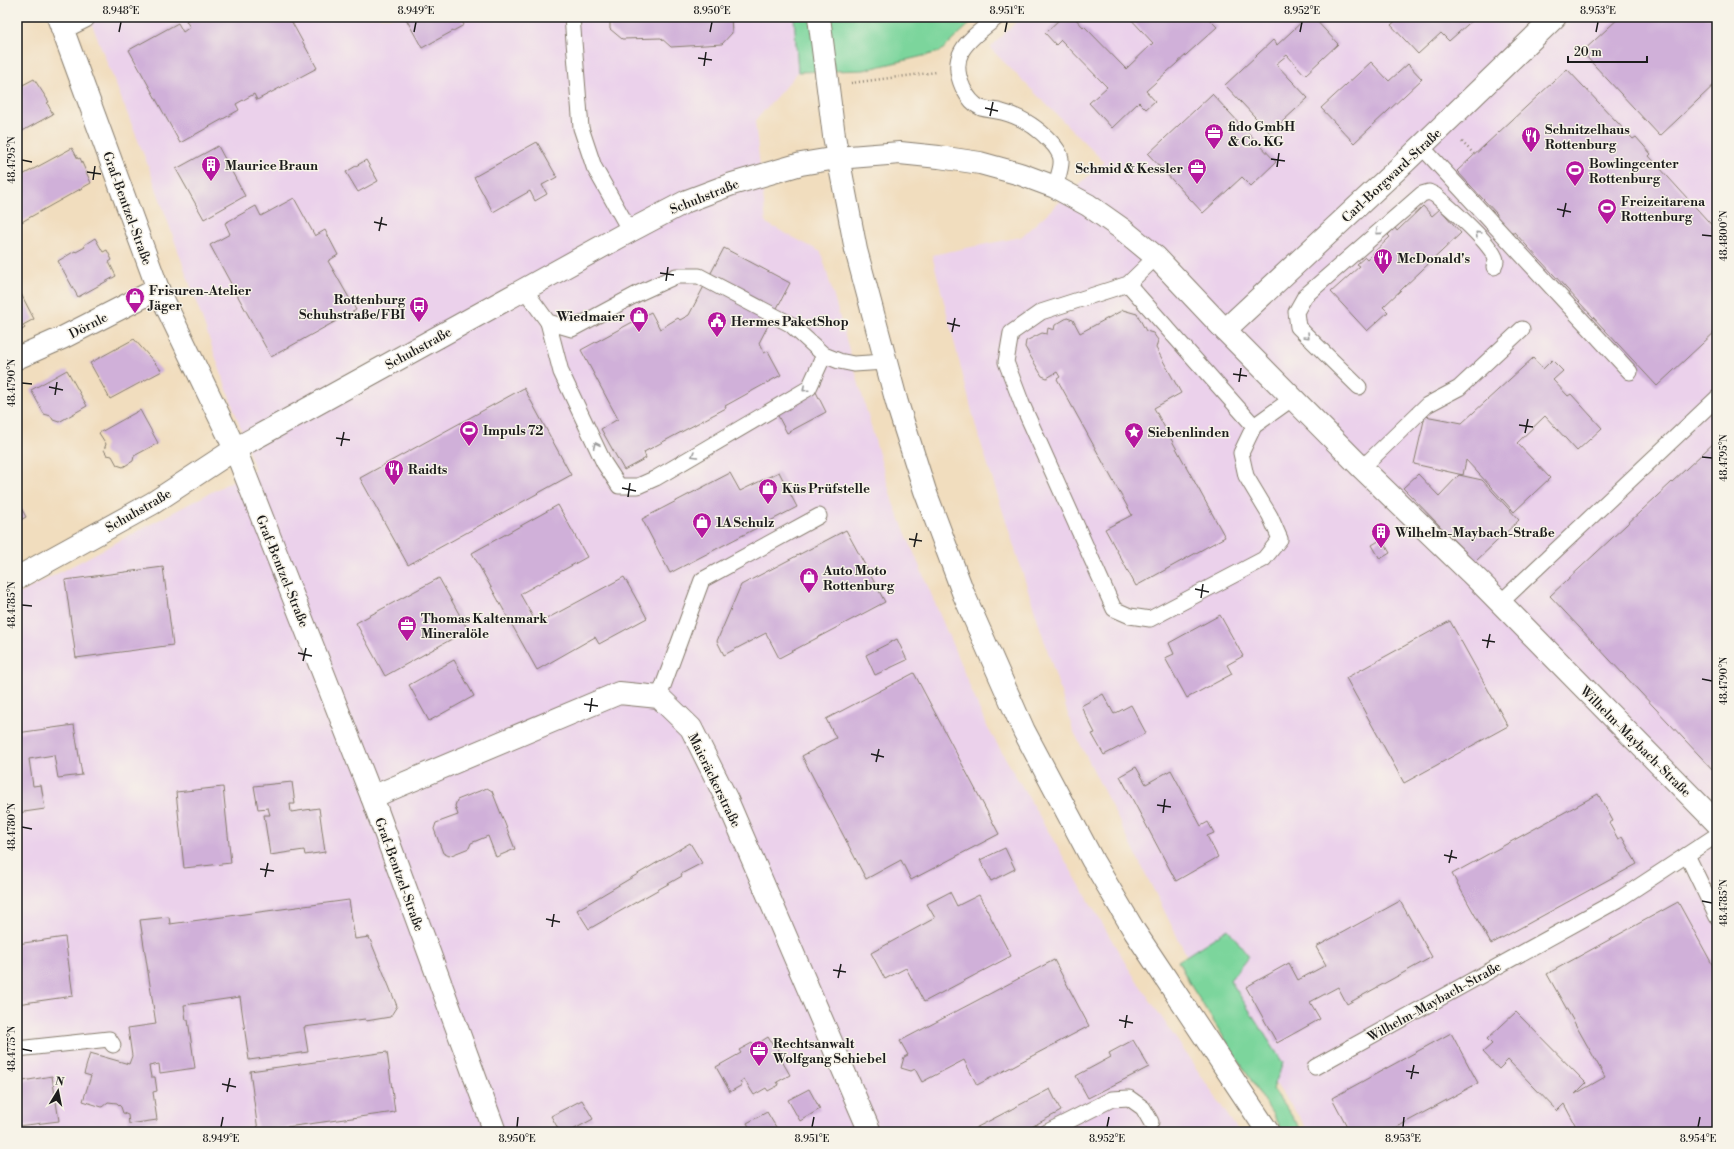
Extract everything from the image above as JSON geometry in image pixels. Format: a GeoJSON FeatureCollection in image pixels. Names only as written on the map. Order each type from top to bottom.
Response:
{"type":"FeatureCollection","features":[{"type":"Feature","properties":{"kind":"street"},"geometry":{"type":"LineString","coordinates":[[60,23],[84,17]]}},
{"type":"Feature","properties":{"kind":"street"},"geometry":{"type":"LineString","coordinates":[[819,17],[837,158],[856,250],[910,445],[943,543],[984,644],[1024,731],[1093,862],[1135,932],[1268,1132]]}},
{"type":"Feature","properties":{"kind":"street","name":"Carl-Borgward-Straße"},"geometry":{"type":"LineString","coordinates":[[1225,330],[1421,146],[1546,20]]}},
{"type":"Feature","properties":{"kind":"street","name":"Graf-Bentzel-Straße"},"geometry":{"type":"LineString","coordinates":[[60,23],[158,289],[235,449],[372,797],[495,1132]]}},
{"type":"Feature","properties":{"kind":"street","name":"Wilhelm-Maybach-Straße"},"geometry":{"type":"LineString","coordinates":[[837,158],[900,153],[980,163],[1020,174],[1055,187],[1088,205],[1122,229],[1156,257],[1225,330],[1362,468],[1500,603],[1717,823]]}},
{"type":"Feature","properties":{"kind":"street","name":"Schuhstraße"},"geometry":{"type":"LineString","coordinates":[[17,578],[153,502],[235,449],[524,289],[687,201],[732,184],[801,164],[837,158]]}},
{"type":"Feature","properties":{"kind":"street","name":"Dörnle"},"geometry":{"type":"LineString","coordinates":[[17,358],[62,338],[158,289]]}},
{"type":"Feature","properties":{"kind":"street"},"geometry":{"type":"LineString","coordinates":[[372,797],[619,693],[659,697]]}},
{"type":"Feature","properties":{"kind":"street","name":"Maieräckerstraße"},"geometry":{"type":"LineString","coordinates":[[659,697],[691,728],[727,800],[870,1132]]}},
{"type":"Feature","properties":{"kind":"lane"},"geometry":{"type":"LineString","coordinates":[[572,17],[581,128],[594,167],[630,231]]}},
{"type":"Feature","properties":{"kind":"lane"},"geometry":{"type":"LineString","coordinates":[[997,17],[963,46],[958,62],[959,78],[968,98],[980,107],[1003,112],[1026,121],[1040,129],[1054,146],[1060,157],[1061,162],[1055,187]]}},
{"type":"Feature","properties":{"kind":"lane"},"geometry":{"type":"LineString","coordinates":[[1421,146],[1470,192],[1630,372]]}},
{"type":"Feature","properties":{"kind":"lane"},"geometry":{"type":"LineString","coordinates":[[1359,387],[1298,327],[1296,312],[1305,296],[1422,194],[1429,192],[1435,195],[1486,243],[1494,253],[1496,260],[1494,267]]}},
{"type":"Feature","properties":{"kind":"lane"},"geometry":{"type":"LineString","coordinates":[[1156,257],[1128,284],[1041,312],[1011,334],[1006,362],[1022,404],[1114,609],[1130,616],[1150,619],[1264,559],[1280,539],[1270,516],[1246,476],[1241,453],[1254,426],[1293,398]]}},
{"type":"Feature","properties":{"kind":"lane"},"geometry":{"type":"LineString","coordinates":[[548,322],[572,329],[639,293],[676,276],[699,276],[790,324],[824,355],[839,361],[854,364],[886,362]]}},
{"type":"Feature","properties":{"kind":"lane"},"geometry":{"type":"LineString","coordinates":[[1128,284],[1254,426]]}},
{"type":"Feature","properties":{"kind":"lane"},"geometry":{"type":"LineString","coordinates":[[524,289],[548,322],[561,372],[604,463],[619,486],[638,486],[656,478],[808,388],[824,355]]}},
{"type":"Feature","properties":{"kind":"lane"},"geometry":{"type":"LineString","coordinates":[[1362,468],[1427,405],[1460,388],[1522,329]]}},
{"type":"Feature","properties":{"kind":"lane"},"geometry":{"type":"LineString","coordinates":[[1500,603],[1717,398]]}},
{"type":"Feature","properties":{"kind":"lane"},"geometry":{"type":"LineString","coordinates":[[659,697],[702,580],[819,516]]}},
{"type":"Feature","properties":{"kind":"lane","name":"Wilhelm-Maybach-Straße"},"geometry":{"type":"LineString","coordinates":[[1315,1067],[1618,900],[1717,835]]}},
{"type":"Feature","properties":{"kind":"lane"},"geometry":{"type":"LineString","coordinates":[[1687,855],[1717,917]]}},
{"type":"Feature","properties":{"kind":"lane"},"geometry":{"type":"LineString","coordinates":[[17,1049],[109,1039],[113,1045]]}},
{"type":"Feature","properties":{"kind":"lane"},"geometry":{"type":"LineString","coordinates":[[1047,1132],[1112,1098],[1129,1098],[1143,1108],[1150,1122]]}},
{"type":"Feature","properties":{"kind":"path"},"geometry":{"type":"LineString","coordinates":[[827,85],[925,75],[951,69],[958,62]]}},
{"type":"Feature","properties":{"kind":"shaded area"},"geometry":{"type":"Polygon","coordinates":[[[89,17],[794,17],[798,72],[755,121],[766,223],[821,252],[893,503],[986,725],[1127,966],[1239,1132],[17,1132],[17,595],[255,469],[149,168],[89,17]]]}},
{"type":"Feature","properties":{"kind":"shaded area"},"geometry":{"type":"Polygon","coordinates":[[[1021,17],[1717,17],[1717,1132],[1310,1132],[1193,968],[1073,730],[977,431],[932,255],[1021,237],[1104,162],[990,48],[1021,17]]]}},
{"type":"Feature","properties":{"kind":"green space"},"geometry":{"type":"Polygon","coordinates":[[[794,17],[977,17],[940,52],[864,70],[798,72],[794,17]]]}},
{"type":"Feature","properties":{"kind":"green space"},"geometry":{"type":"Polygon","coordinates":[[[1228,929],[1249,956],[1230,980],[1283,1063],[1273,1089],[1303,1132],[1284,1132],[1191,986],[1178,961],[1228,929]]]}},
{"type":"Feature","properties":{"kind":"building"},"geometry":{"type":"Polygon","coordinates":[[[193,17],[289,17],[317,68],[257,100],[254,94],[236,104],[239,110],[180,143],[129,50],[178,23],[183,32],[190,27],[186,21],[193,17]]]}},
{"type":"Feature","properties":{"kind":"building"},"geometry":{"type":"Polygon","coordinates":[[[405,17],[460,17],[464,25],[422,48],[405,17]]]}},
{"type":"Feature","properties":{"kind":"building"},"geometry":{"type":"Polygon","coordinates":[[[610,17],[731,17],[732,33],[722,44],[671,47],[661,38],[622,39],[610,29],[610,17]]]}},
{"type":"Feature","properties":{"kind":"building"},"geometry":{"type":"Polygon","coordinates":[[[1062,17],[1074,17],[1126,69],[1153,43],[1129,17],[1207,17],[1217,27],[1146,91],[1155,101],[1146,109],[1139,102],[1112,128],[1089,103],[1107,87],[1061,40],[1056,45],[1045,33],[1062,17]]]}},
{"type":"Feature","properties":{"kind":"building"},"geometry":{"type":"Polygon","coordinates":[[[1307,17],[1313,17],[1338,44],[1305,75],[1287,55],[1276,64],[1308,98],[1270,133],[1225,85],[1273,40],[1277,45],[1307,17]]]}},
{"type":"Feature","properties":{"kind":"building"},"geometry":{"type":"Polygon","coordinates":[[[1400,17],[1476,17],[1449,41],[1441,33],[1418,54],[1391,25],[1400,17]]]}},
{"type":"Feature","properties":{"kind":"building"},"geometry":{"type":"Polygon","coordinates":[[[1620,17],[1717,17],[1717,82],[1660,136],[1582,52],[1620,17]]]}},
{"type":"Feature","properties":{"kind":"building"},"geometry":{"type":"Polygon","coordinates":[[[1371,62],[1389,81],[1408,64],[1422,79],[1354,143],[1321,108],[1371,62]]]}},
{"type":"Feature","properties":{"kind":"building","name":"Freizeitarena Rottenburg"},"geometry":{"type":"Polygon","coordinates":[[[1567,69],[1633,139],[1636,137],[1651,154],[1649,156],[1717,231],[1717,330],[1657,386],[1514,232],[1509,232],[1496,218],[1497,214],[1457,171],[1567,69]]]}},
{"type":"Feature","properties":{"kind":"building"},"geometry":{"type":"Polygon","coordinates":[[[34,79],[49,102],[47,103],[53,114],[17,134],[17,88],[34,79]]]}},
{"type":"Feature","properties":{"kind":"building"},"geometry":{"type":"Polygon","coordinates":[[[1212,94],[1276,162],[1251,186],[1242,177],[1203,213],[1148,154],[1212,94]]]}},
{"type":"Feature","properties":{"kind":"building"},"geometry":{"type":"Polygon","coordinates":[[[537,142],[557,177],[542,185],[547,194],[535,201],[530,191],[493,212],[474,177],[537,142]]]}},
{"type":"Feature","properties":{"kind":"building","name":"Maurice Braun"},"geometry":{"type":"Polygon","coordinates":[[[218,146],[245,196],[204,219],[176,169],[218,146]]]}},
{"type":"Feature","properties":{"kind":"building"},"geometry":{"type":"Polygon","coordinates":[[[72,148],[78,159],[80,158],[91,183],[18,224],[17,178],[72,148]]]}},
{"type":"Feature","properties":{"kind":"building"},"geometry":{"type":"Polygon","coordinates":[[[366,160],[378,181],[358,192],[346,172],[366,160]]]}},
{"type":"Feature","properties":{"kind":"building"},"geometry":{"type":"Polygon","coordinates":[[[294,198],[315,236],[325,230],[338,255],[328,261],[356,310],[271,357],[210,245],[230,234],[225,223],[256,206],[261,216],[294,198]]]}},
{"type":"Feature","properties":{"kind":"building","name":"McDonald's"},"geometry":{"type":"Polygon","coordinates":[[[1423,206],[1432,216],[1440,209],[1461,233],[1383,307],[1388,312],[1367,331],[1331,292],[1360,266],[1357,264],[1365,257],[1367,259],[1390,237],[1388,235],[1395,228],[1397,231],[1423,206]]]}},
{"type":"Feature","properties":{"kind":"building"},"geometry":{"type":"Polygon","coordinates":[[[95,238],[103,252],[107,250],[112,260],[109,262],[116,276],[78,297],[58,261],[85,247],[84,245],[95,238]]]}},
{"type":"Feature","properties":{"kind":"building"},"geometry":{"type":"Polygon","coordinates":[[[724,248],[790,283],[759,343],[764,353],[768,351],[781,375],[725,406],[726,408],[644,452],[646,458],[624,470],[601,429],[618,419],[581,350],[651,312],[660,329],[678,318],[680,320],[689,315],[724,248]]]}},
{"type":"Feature","properties":{"kind":"building"},"geometry":{"type":"Polygon","coordinates":[[[19,290],[34,319],[23,325],[25,328],[17,333],[17,291],[19,290]]]}},
{"type":"Feature","properties":{"kind":"building"},"geometry":{"type":"Polygon","coordinates":[[[1123,310],[1137,314],[1146,331],[1153,333],[1158,340],[1156,348],[1181,393],[1154,408],[1225,537],[1136,586],[1105,529],[1132,515],[1057,379],[1060,377],[1057,372],[1047,378],[1042,376],[1025,347],[1026,341],[1042,333],[1047,334],[1048,328],[1054,330],[1055,325],[1067,318],[1073,320],[1080,333],[1123,310]]]}},
{"type":"Feature","properties":{"kind":"building"},"geometry":{"type":"Polygon","coordinates":[[[134,339],[162,371],[110,399],[90,363],[134,339]]]}},
{"type":"Feature","properties":{"kind":"building"},"geometry":{"type":"Polygon","coordinates":[[[1533,358],[1543,369],[1552,360],[1563,371],[1553,380],[1568,396],[1571,394],[1602,428],[1577,451],[1545,416],[1517,443],[1550,478],[1514,512],[1466,460],[1463,475],[1414,464],[1425,416],[1462,423],[1533,358]]]}},
{"type":"Feature","properties":{"kind":"building"},"geometry":{"type":"Polygon","coordinates":[[[67,370],[87,406],[59,422],[53,420],[51,416],[44,414],[31,390],[67,370]]]}},
{"type":"Feature","properties":{"kind":"building"},"geometry":{"type":"Polygon","coordinates":[[[524,388],[571,475],[408,565],[360,478],[524,388]]]}},
{"type":"Feature","properties":{"kind":"building"},"geometry":{"type":"Polygon","coordinates":[[[816,392],[826,412],[787,433],[776,412],[816,392]]]}},
{"type":"Feature","properties":{"kind":"building"},"geometry":{"type":"Polygon","coordinates":[[[140,410],[158,443],[134,456],[133,461],[123,467],[117,465],[112,456],[107,455],[104,450],[106,444],[99,433],[140,410]]]}},
{"type":"Feature","properties":{"kind":"building"},"geometry":{"type":"Polygon","coordinates":[[[1717,440],[1717,768],[1714,771],[1550,596],[1717,440]]]}},
{"type":"Feature","properties":{"kind":"building"},"geometry":{"type":"Polygon","coordinates":[[[779,472],[797,507],[670,573],[642,519],[730,473],[740,491],[779,472]]]}},
{"type":"Feature","properties":{"kind":"building"},"geometry":{"type":"Polygon","coordinates":[[[1418,474],[1439,496],[1459,475],[1482,480],[1519,520],[1475,562],[1403,488],[1418,474]]]}},
{"type":"Feature","properties":{"kind":"building"},"geometry":{"type":"Polygon","coordinates":[[[17,500],[26,517],[17,522],[17,500]]]}},
{"type":"Feature","properties":{"kind":"building"},"geometry":{"type":"Polygon","coordinates":[[[558,505],[587,557],[520,594],[537,624],[624,577],[647,618],[599,644],[595,637],[537,670],[472,553],[558,505]]]}},
{"type":"Feature","properties":{"kind":"building","name":"Auto Moto Rottenburg"},"geometry":{"type":"Polygon","coordinates":[[[846,530],[885,602],[779,658],[766,633],[724,655],[717,641],[741,585],[846,530]]]}},
{"type":"Feature","properties":{"kind":"building","name":"Wilhelm-Maybach-Straße"},"geometry":{"type":"Polygon","coordinates":[[[1382,539],[1390,553],[1380,559],[1372,545],[1382,539]]]}},
{"type":"Feature","properties":{"kind":"building"},"geometry":{"type":"Polygon","coordinates":[[[163,567],[173,645],[76,658],[65,580],[163,567]]]}},
{"type":"Feature","properties":{"kind":"building"},"geometry":{"type":"Polygon","coordinates":[[[439,578],[468,630],[385,676],[356,623],[439,578]]]}},
{"type":"Feature","properties":{"kind":"building"},"geometry":{"type":"Polygon","coordinates":[[[1220,615],[1243,656],[1227,665],[1232,674],[1187,698],[1165,658],[1174,654],[1169,643],[1220,615]]]}},
{"type":"Feature","properties":{"kind":"building"},"geometry":{"type":"Polygon","coordinates":[[[1450,621],[1508,726],[1404,783],[1346,678],[1450,621]]]}},
{"type":"Feature","properties":{"kind":"building"},"geometry":{"type":"Polygon","coordinates":[[[897,639],[907,660],[875,675],[866,655],[897,639]]]}},
{"type":"Feature","properties":{"kind":"building"},"geometry":{"type":"Polygon","coordinates":[[[454,660],[474,696],[429,721],[409,685],[454,660]]]}},
{"type":"Feature","properties":{"kind":"building"},"geometry":{"type":"Polygon","coordinates":[[[914,673],[999,834],[911,880],[901,860],[866,879],[802,756],[836,738],[826,719],[914,673]]]}},
{"type":"Feature","properties":{"kind":"building"},"geometry":{"type":"Polygon","coordinates":[[[1103,694],[1114,714],[1131,705],[1146,733],[1104,755],[1092,734],[1095,733],[1081,706],[1103,694]]]}},
{"type":"Feature","properties":{"kind":"building"},"geometry":{"type":"Polygon","coordinates":[[[74,725],[82,775],[58,778],[54,755],[29,759],[33,786],[41,785],[45,809],[17,813],[17,733],[74,725]]]}},
{"type":"Feature","properties":{"kind":"building"},"geometry":{"type":"Polygon","coordinates":[[[1136,767],[1146,784],[1171,770],[1201,826],[1208,822],[1214,833],[1207,836],[1218,857],[1176,881],[1120,776],[1136,767]]]}},
{"type":"Feature","properties":{"kind":"building"},"geometry":{"type":"Polygon","coordinates":[[[292,782],[295,804],[290,804],[291,812],[319,808],[325,852],[305,855],[304,850],[270,855],[264,815],[270,815],[268,808],[258,809],[254,786],[292,782]]]}},
{"type":"Feature","properties":{"kind":"building"},"geometry":{"type":"Polygon","coordinates":[[[223,787],[231,863],[184,868],[176,792],[223,787]]]}},
{"type":"Feature","properties":{"kind":"building"},"geometry":{"type":"Polygon","coordinates":[[[487,788],[492,791],[515,849],[496,857],[488,836],[471,843],[469,848],[449,856],[443,853],[434,829],[436,823],[458,815],[455,806],[457,800],[487,788]]]}},
{"type":"Feature","properties":{"kind":"building"},"geometry":{"type":"Polygon","coordinates":[[[1598,794],[1613,821],[1609,823],[1618,839],[1622,837],[1637,864],[1491,944],[1452,874],[1598,794]]]}},
{"type":"Feature","properties":{"kind":"building"},"geometry":{"type":"Polygon","coordinates":[[[690,843],[702,863],[589,929],[577,910],[690,843]]]}},
{"type":"Feature","properties":{"kind":"building"},"geometry":{"type":"Polygon","coordinates":[[[1005,848],[1015,869],[991,881],[980,860],[1005,848]]]}},
{"type":"Feature","properties":{"kind":"building"},"geometry":{"type":"Polygon","coordinates":[[[950,892],[957,906],[979,895],[1011,956],[924,1002],[906,968],[885,979],[871,953],[935,918],[927,904],[950,892]]]}},
{"type":"Feature","properties":{"kind":"building"},"geometry":{"type":"Polygon","coordinates":[[[349,900],[355,939],[369,937],[397,1006],[390,1017],[366,1021],[365,1019],[304,1027],[308,1052],[249,1060],[240,997],[184,1005],[186,1020],[188,1020],[195,1068],[160,1073],[159,1064],[149,1066],[151,1077],[155,1077],[157,1091],[153,1092],[157,1120],[129,1124],[128,1115],[123,1113],[121,1107],[117,1103],[108,1102],[102,1107],[83,1101],[91,1076],[84,1074],[90,1053],[129,1064],[132,1056],[128,1028],[156,1024],[140,920],[169,917],[170,924],[349,900]]]}},
{"type":"Feature","properties":{"kind":"building"},"geometry":{"type":"Polygon","coordinates":[[[1400,901],[1432,957],[1347,1004],[1338,987],[1310,1002],[1320,1019],[1277,1043],[1246,987],[1289,963],[1298,980],[1326,965],[1316,947],[1400,901]]]}},
{"type":"Feature","properties":{"kind":"building"},"geometry":{"type":"Polygon","coordinates":[[[1678,902],[1717,973],[1717,1132],[1579,1132],[1564,1104],[1557,1111],[1508,1060],[1499,1069],[1483,1052],[1492,1044],[1487,1039],[1516,1012],[1586,1083],[1575,1094],[1605,1077],[1547,974],[1678,902]]]}},
{"type":"Feature","properties":{"kind":"building"},"geometry":{"type":"Polygon","coordinates":[[[65,937],[73,996],[17,1004],[17,944],[65,937]]]}},
{"type":"Feature","properties":{"kind":"building"},"geometry":{"type":"Polygon","coordinates":[[[1054,960],[1089,1026],[977,1085],[964,1060],[922,1082],[915,1069],[911,1071],[901,1068],[904,1057],[908,1055],[900,1041],[1054,960]]]}},
{"type":"Feature","properties":{"kind":"building"},"geometry":{"type":"Polygon","coordinates":[[[1451,1033],[1478,1083],[1388,1132],[1350,1132],[1332,1098],[1451,1033]]]}},
{"type":"Feature","properties":{"kind":"building"},"geometry":{"type":"Polygon","coordinates":[[[768,1037],[775,1048],[777,1047],[784,1060],[782,1061],[790,1075],[777,1082],[779,1085],[768,1091],[766,1088],[754,1095],[744,1079],[740,1082],[742,1085],[730,1092],[716,1067],[741,1053],[739,1050],[752,1043],[754,1046],[768,1037]]]}},
{"type":"Feature","properties":{"kind":"building"},"geometry":{"type":"Polygon","coordinates":[[[1133,1040],[1149,1067],[1088,1098],[1076,1076],[1111,1057],[1109,1053],[1133,1040]]]}},
{"type":"Feature","properties":{"kind":"building"},"geometry":{"type":"Polygon","coordinates":[[[387,1052],[395,1112],[258,1131],[250,1071],[387,1052]]]}},
{"type":"Feature","properties":{"kind":"building"},"geometry":{"type":"Polygon","coordinates":[[[52,1076],[59,1121],[18,1126],[17,1082],[52,1076]]]}},
{"type":"Feature","properties":{"kind":"building"},"geometry":{"type":"Polygon","coordinates":[[[809,1089],[820,1109],[800,1121],[788,1100],[809,1089]]]}},
{"type":"Feature","properties":{"kind":"building"},"geometry":{"type":"Polygon","coordinates":[[[1050,1089],[1061,1111],[1022,1132],[968,1132],[1050,1089]]]}},
{"type":"Feature","properties":{"kind":"building"},"geometry":{"type":"Polygon","coordinates":[[[582,1100],[593,1119],[569,1132],[560,1132],[551,1116],[582,1100]]]}},
{"type":"Feature","properties":{"kind":"building"},"geometry":{"type":"Polygon","coordinates":[[[767,1112],[779,1132],[752,1132],[747,1123],[767,1112]]]}},
{"type":"Feature","properties":{"kind":"place","name":"fido GmbH & Co. KG"},"geometry":{"type":"Point","coordinates":[1214,150]}},
{"type":"Feature","properties":{"kind":"place","name":"Schnitzelhaus Rottenburg"},"geometry":{"type":"Point","coordinates":[1531,153]}},
{"type":"Feature","properties":{"kind":"place","name":"Maurice Braun"},"geometry":{"type":"Point","coordinates":[211,182]}},
{"type":"Feature","properties":{"kind":"place","name":"Schmid & Kessler"},"geometry":{"type":"Point","coordinates":[1197,185]}},
{"type":"Feature","properties":{"kind":"place","name":"Bowlingcenter Rottenburg"},"geometry":{"type":"Point","coordinates":[1575,187]}},
{"type":"Feature","properties":{"kind":"place","name":"Freizeitarena Rottenburg"},"geometry":{"type":"Point","coordinates":[1607,225]}},
{"type":"Feature","properties":{"kind":"place","name":"McDonald's"},"geometry":{"type":"Point","coordinates":[1383,275]}},
{"type":"Feature","properties":{"kind":"place","name":"Frisuren-Atelier Jäger"},"geometry":{"type":"Point","coordinates":[135,314]}},
{"type":"Feature","properties":{"kind":"place","name":"Rottenburg Schuhstraße/ FBI"},"geometry":{"type":"Point","coordinates":[419,323]}},
{"type":"Feature","properties":{"kind":"place","name":"Wiedmaier"},"geometry":{"type":"Point","coordinates":[639,333]}},
{"type":"Feature","properties":{"kind":"place","name":"Hermes PaketShop"},"geometry":{"type":"Point","coordinates":[717,338]}},
{"type":"Feature","properties":{"kind":"place","name":"Impuls 72"},"geometry":{"type":"Point","coordinates":[469,447]}},
{"type":"Feature","properties":{"kind":"place","name":"Siebenlinden"},"geometry":{"type":"Point","coordinates":[1134,449]}},
{"type":"Feature","properties":{"kind":"place","name":"Raidts"},"geometry":{"type":"Point","coordinates":[394,486]}},
{"type":"Feature","properties":{"kind":"place","name":"Küs Prüfstelle"},"geometry":{"type":"Point","coordinates":[768,505]}},
{"type":"Feature","properties":{"kind":"place","name":"1A Schulz"},"geometry":{"type":"Point","coordinates":[702,539]}},
{"type":"Feature","properties":{"kind":"place","name":"Wilhelm-Maybach-Straße"},"geometry":{"type":"Point","coordinates":[1381,549]}},
{"type":"Feature","properties":{"kind":"place","name":"Auto Moto Rottenburg"},"geometry":{"type":"Point","coordinates":[809,594]}},
{"type":"Feature","properties":{"kind":"place","name":"Thomas Kaltenmark Mineralöle"},"geometry":{"type":"Point","coordinates":[407,642]}},
{"type":"Feature","properties":{"kind":"place","name":"Rechtsanwalt Wolfgang Schiebel"},"geometry":{"type":"Point","coordinates":[759,1067]}}]}
